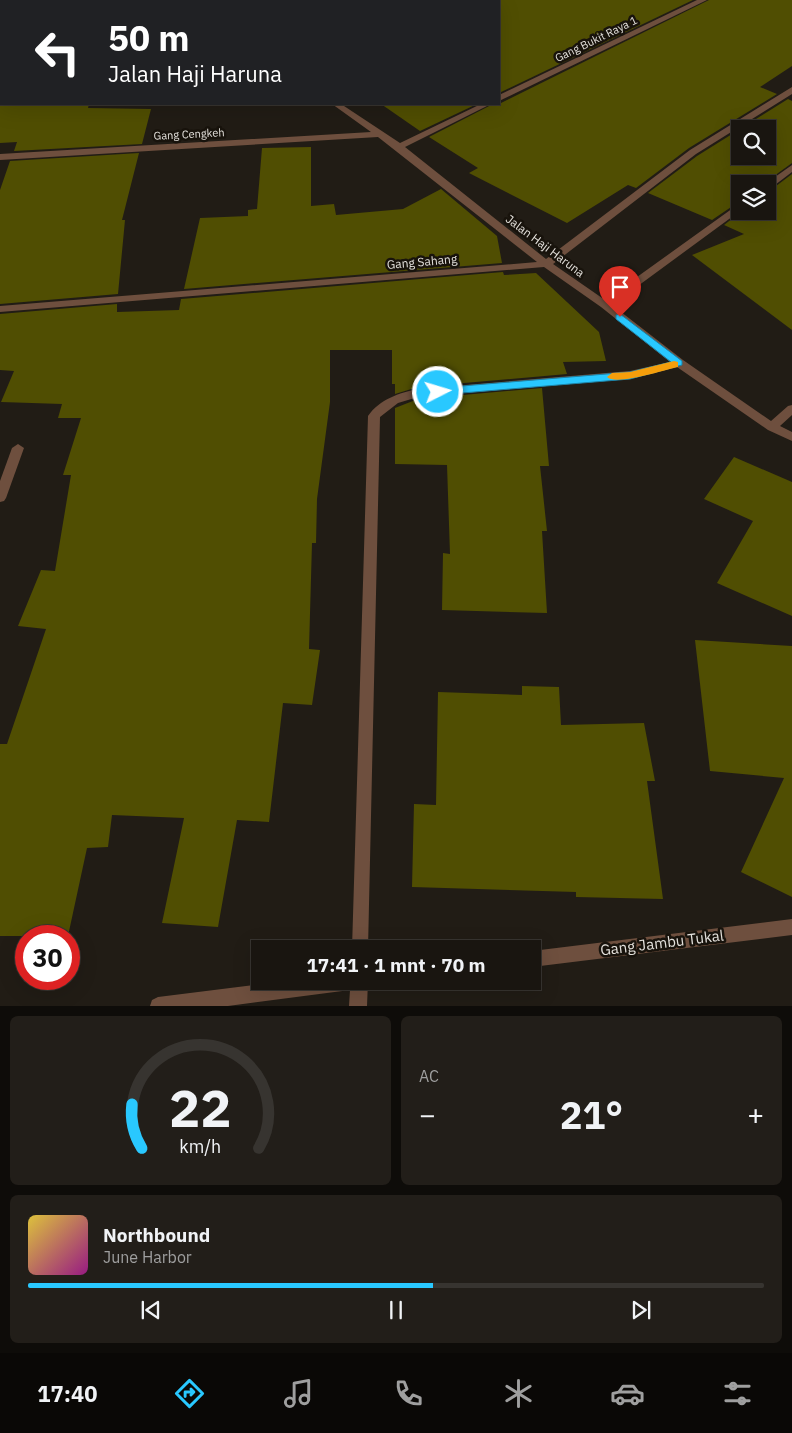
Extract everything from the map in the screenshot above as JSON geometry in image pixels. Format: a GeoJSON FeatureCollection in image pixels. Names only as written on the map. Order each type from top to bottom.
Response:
{"type":"FeatureCollection","features":[{"type":"Feature","properties":{"kind":"street","name":"Gang Bukit Raya 1"},"geometry":{"type":"LineString","coordinates":[[500,98],[703,0]]}},
{"type":"Feature","properties":{"kind":"street"},"geometry":{"type":"LineString","coordinates":[[546,264],[692,152],[792,90]]}},
{"type":"Feature","properties":{"kind":"street","name":"Jalan Haji Haruna"},"geometry":{"type":"LineString","coordinates":[[337,105],[398,147],[546,264],[605,305],[679,363],[772,427],[792,437]]}},
{"type":"Feature","properties":{"kind":"street"},"geometry":{"type":"LineString","coordinates":[[398,147],[484,105]]}},
{"type":"Feature","properties":{"kind":"street","name":"Gang Cengkeh"},"geometry":{"type":"LineString","coordinates":[[0,157],[378,134]]}},
{"type":"Feature","properties":{"kind":"street"},"geometry":{"type":"LineString","coordinates":[[776,180],[792,168]]}},
{"type":"Feature","properties":{"kind":"street"},"geometry":{"type":"LineString","coordinates":[[605,305],[731,213]]}},
{"type":"Feature","properties":{"kind":"street","name":"Gang Sahang"},"geometry":{"type":"LineString","coordinates":[[0,309],[546,264]]}},
{"type":"Feature","properties":{"kind":"street"},"geometry":{"type":"LineString","coordinates":[[360,940],[374,416],[384,404],[398,397],[418,393],[630,375],[679,363]]}},
{"type":"Feature","properties":{"kind":"street"},"geometry":{"type":"LineString","coordinates":[[772,427],[792,409]]}},
{"type":"Feature","properties":{"kind":"street"},"geometry":{"type":"LineString","coordinates":[[0,498],[18,448]]}},
{"type":"Feature","properties":{"kind":"street","name":"Gang Jambu Tukal"},"geometry":{"type":"LineString","coordinates":[[541,958],[792,927]]}},
{"type":"Feature","properties":{"kind":"street"},"geometry":{"type":"LineString","coordinates":[[158,1006],[283,990]]}},
{"type":"Feature","properties":{"kind":"street"},"geometry":{"type":"LineString","coordinates":[[358,1006],[359,990]]}},
{"type":"Feature","properties":{"kind":"building"},"geometry":{"type":"Polygon","coordinates":[[[500,0],[693,0],[500,93],[500,0]]]}},
{"type":"Feature","properties":{"kind":"building"},"geometry":{"type":"Polygon","coordinates":[[[709,0],[792,0],[792,66],[760,87],[777,94],[735,120],[731,120],[731,122],[689,148],[636,188],[628,185],[567,223],[469,173],[478,168],[429,137],[491,105],[500,105],[709,0]]]}},
{"type":"Feature","properties":{"kind":"building"},"geometry":{"type":"Polygon","coordinates":[[[788,99],[792,101],[792,163],[775,175],[731,175],[731,207],[712,220],[648,193],[697,156],[731,135],[731,165],[776,165],[776,120],[754,120],[788,99]]]}},
{"type":"Feature","properties":{"kind":"building"},"geometry":{"type":"Polygon","coordinates":[[[0,105],[89,105],[88,108],[151,109],[142,144],[14,151],[17,142],[0,143],[0,105]]]}},
{"type":"Feature","properties":{"kind":"building"},"geometry":{"type":"Polygon","coordinates":[[[382,105],[475,105],[420,131],[382,105]]]}},
{"type":"Feature","properties":{"kind":"building"},"geometry":{"type":"Polygon","coordinates":[[[311,147],[311,206],[334,204],[336,215],[403,209],[441,189],[497,236],[502,263],[184,289],[200,218],[248,216],[248,210],[257,209],[262,148],[311,147]]]}},
{"type":"Feature","properties":{"kind":"building"},"geometry":{"type":"Polygon","coordinates":[[[139,153],[122,220],[125,220],[118,294],[0,304],[0,190],[10,161],[139,153]]]}},
{"type":"Feature","properties":{"kind":"building"},"geometry":{"type":"Polygon","coordinates":[[[792,174],[792,330],[692,255],[744,234],[724,225],[731,220],[776,220],[776,186],[792,174]]]}},
{"type":"Feature","properties":{"kind":"building"},"geometry":{"type":"Polygon","coordinates":[[[503,272],[504,275],[536,273],[599,332],[606,361],[563,362],[567,374],[418,387],[395,394],[395,384],[392,384],[392,350],[330,350],[330,402],[317,499],[316,543],[312,543],[309,649],[320,650],[312,705],[283,703],[269,822],[237,820],[218,927],[162,923],[184,818],[112,815],[108,847],[87,848],[70,925],[15,925],[15,936],[0,936],[0,744],[7,744],[46,629],[18,626],[41,570],[55,571],[71,475],[63,475],[81,418],[58,418],[62,404],[1,402],[14,371],[0,370],[0,314],[117,304],[117,312],[179,310],[181,299],[503,272]]]}},
{"type":"Feature","properties":{"kind":"building"},"geometry":{"type":"Polygon","coordinates":[[[542,388],[549,466],[540,466],[547,531],[542,531],[547,613],[442,610],[443,553],[450,554],[447,465],[395,464],[395,408],[418,399],[542,388]]]}},
{"type":"Feature","properties":{"kind":"building"},"geometry":{"type":"Polygon","coordinates":[[[734,457],[792,482],[792,616],[717,583],[753,521],[704,499],[734,457]]]}},
{"type":"Feature","properties":{"kind":"building"},"geometry":{"type":"Polygon","coordinates":[[[695,640],[792,646],[792,897],[741,872],[784,778],[710,771],[695,640]]]}},
{"type":"Feature","properties":{"kind":"building"},"geometry":{"type":"Polygon","coordinates":[[[522,686],[559,687],[561,725],[644,723],[655,781],[647,781],[663,899],[576,897],[576,892],[412,887],[414,804],[436,805],[438,692],[522,695],[522,686]]]}},
{"type":"Feature","properties":{"kind":"slow traffic"},"geometry":{"type":"LineString","coordinates":[[612,377],[630,375],[674,364]]}},
{"type":"Feature","properties":{"kind":"route"},"geometry":{"type":"LineString","coordinates":[[438,392],[630,375],[679,363],[620,317]]}}]}
